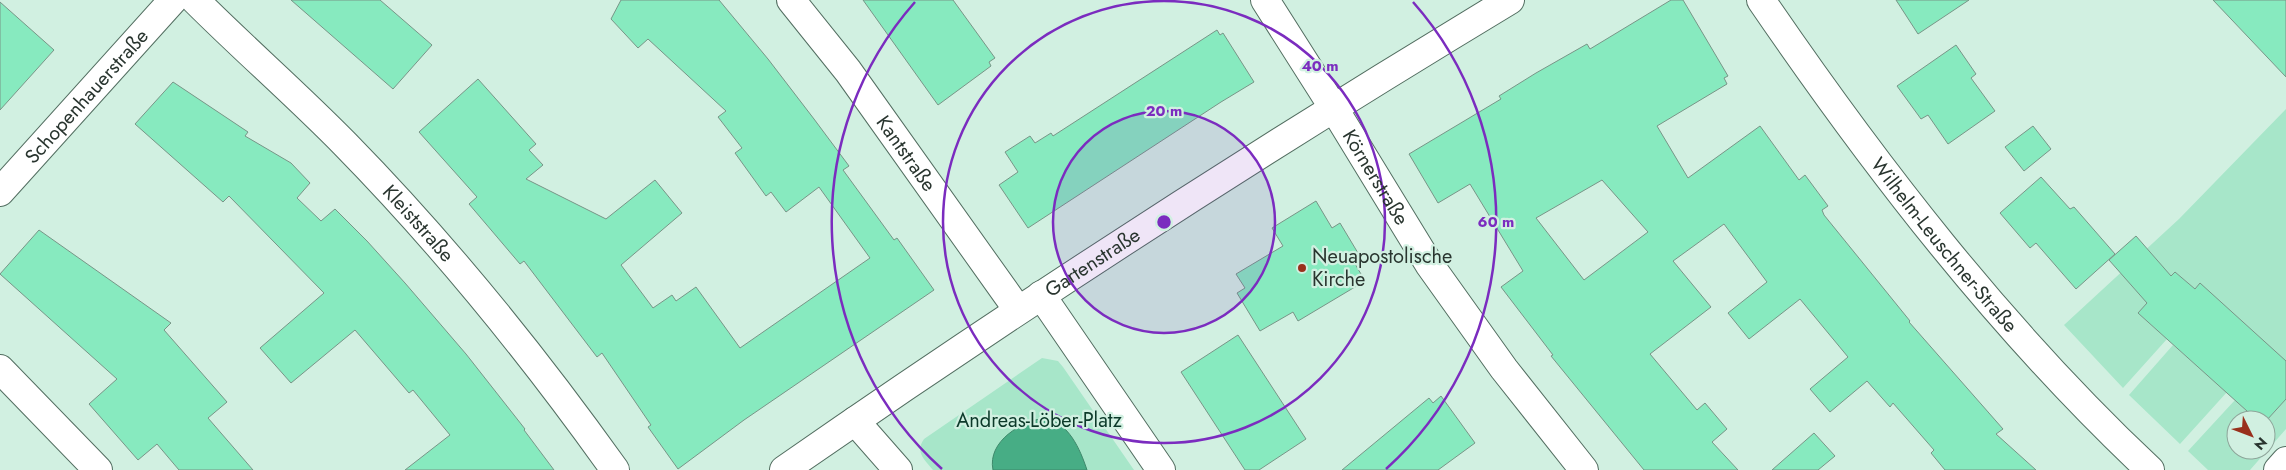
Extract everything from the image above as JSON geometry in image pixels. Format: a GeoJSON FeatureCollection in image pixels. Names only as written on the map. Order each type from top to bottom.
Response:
{"type":"FeatureCollection","features":[{"type":"Feature","properties":{"kind":"street","name":"Schopenhauerstraße"},"geometry":{"type":"LineString","coordinates":[[0,192],[173,0]]}},
{"type":"Feature","properties":{"kind":"street","name":"Kleiststraße"},"geometry":{"type":"LineString","coordinates":[[195,0],[345,144],[437,242],[539,366],[615,470]]}},
{"type":"Feature","properties":{"kind":"street","name":"Kantstraße"},"geometry":{"type":"LineString","coordinates":[[791,0],[859,87],[1018,310]]}},
{"type":"Feature","properties":{"kind":"street","name":"Körnerstraße"},"geometry":{"type":"LineString","coordinates":[[1264,0],[1333,107],[1429,264],[1504,369],[1584,470]]}},
{"type":"Feature","properties":{"kind":"street","name":"Gartenstraße"},"geometry":{"type":"LineString","coordinates":[[784,470],[1018,310],[1333,107],[1510,0]]}},
{"type":"Feature","properties":{"kind":"street","name":"Wilhelm-Leuschner-Straße"},"geometry":{"type":"LineString","coordinates":[[1761,0],[1850,127],[1960,268],[2033,351],[2150,470]]}},
{"type":"Feature","properties":{"kind":"street"},"geometry":{"type":"LineString","coordinates":[[1042,295],[1162,470]]}},
{"type":"Feature","properties":{"kind":"street"},"geometry":{"type":"LineString","coordinates":[[0,369],[98,470]]}},
{"type":"Feature","properties":{"kind":"street"},"geometry":{"type":"LineString","coordinates":[[854,421],[898,470]]}},
{"type":"Feature","properties":{"kind":"street"},"geometry":{"type":"LineString","coordinates":[[2278,470],[2286,461]]}},
{"type":"Feature","properties":{"kind":"green space"},"geometry":{"type":"Polygon","coordinates":[[[2286,109],[2286,370],[2200,284],[2195,289],[2175,272],[2138,313],[2167,339],[2123,388],[2064,325],[2179,219],[2286,109]]]}},
{"type":"Feature","properties":{"kind":"green space"},"geometry":{"type":"Polygon","coordinates":[[[2173,345],[2227,392],[2180,444],[2129,395],[2173,345]]]}},
{"type":"Feature","properties":{"kind":"green space","name":"Andreas-Löber-Platz"},"geometry":{"type":"Polygon","coordinates":[[[1042,358],[1058,361],[1063,367],[1134,470],[933,470],[921,452],[920,448],[924,439],[1042,358]]]}},
{"type":"Feature","properties":{"kind":"green space"},"geometry":{"type":"Polygon","coordinates":[[[2286,399],[2286,429],[2276,440],[2276,410],[2286,399]]]}},
{"type":"Feature","properties":{"kind":"green space"},"geometry":{"type":"Polygon","coordinates":[[[2235,400],[2246,410],[2226,410],[2226,460],[2259,460],[2250,470],[2208,470],[2188,451],[2235,400]]]}},
{"type":"Feature","properties":{"kind":"shaded area"},"geometry":{"type":"Polygon","coordinates":[[[1045,418],[1061,425],[1067,431],[1077,446],[1087,470],[993,470],[995,450],[1008,434],[1026,423],[1045,418]]]}},
{"type":"Feature","properties":{"kind":"building"},"geometry":{"type":"Polygon","coordinates":[[[291,0],[380,0],[432,45],[393,89],[291,0]]]}},
{"type":"Feature","properties":{"kind":"building"},"geometry":{"type":"Polygon","coordinates":[[[621,0],[719,0],[768,59],[849,166],[843,170],[894,240],[897,238],[934,290],[744,420],[678,469],[648,427],[651,425],[602,353],[597,357],[524,261],[520,264],[469,204],[477,197],[419,132],[478,79],[536,144],[529,150],[543,165],[526,179],[606,219],[655,180],[682,213],[621,265],[653,308],[672,295],[676,301],[696,287],[740,348],[870,258],[819,187],[786,212],[771,192],[766,196],[735,153],[742,148],[718,117],[726,111],[648,39],[638,48],[611,19],[621,0]]]}},
{"type":"Feature","properties":{"kind":"building"},"geometry":{"type":"Polygon","coordinates":[[[863,0],[953,0],[995,58],[989,62],[991,66],[938,105],[863,0]]]}},
{"type":"Feature","properties":{"kind":"building"},"geometry":{"type":"Polygon","coordinates":[[[1671,0],[1683,0],[1728,76],[1724,78],[1727,84],[1657,126],[1688,178],[1760,126],[1799,180],[1805,175],[1828,206],[1822,210],[1824,215],[1909,322],[2003,429],[1996,434],[2036,470],[1945,470],[1931,453],[1934,450],[1893,403],[1890,407],[1867,381],[1830,412],[1810,389],[1848,357],[1800,299],[1749,339],[1728,313],[1767,282],[1724,224],[1673,261],[1711,307],[1650,354],[1697,410],[1705,403],[1727,429],[1712,442],[1738,470],[1644,470],[1551,356],[1553,355],[1501,287],[1523,271],[1470,184],[1438,203],[1409,154],[1501,99],[1499,96],[1536,73],[1587,44],[1590,49],[1671,0]],[[1602,180],[1536,218],[1584,280],[1648,232],[1602,180]]]}},
{"type":"Feature","properties":{"kind":"building"},"geometry":{"type":"Polygon","coordinates":[[[1896,0],[1969,0],[1918,34],[1896,0]]]}},
{"type":"Feature","properties":{"kind":"building"},"geometry":{"type":"Polygon","coordinates":[[[2213,0],[2286,0],[2286,77],[2213,0]]]}},
{"type":"Feature","properties":{"kind":"building"},"geometry":{"type":"Polygon","coordinates":[[[0,2],[54,50],[0,110],[0,2]]]}},
{"type":"Feature","properties":{"kind":"building"},"geometry":{"type":"Polygon","coordinates":[[[1217,30],[1220,35],[1223,33],[1254,82],[1028,228],[999,185],[1018,172],[1005,152],[1030,136],[1035,143],[1051,133],[1053,136],[1217,30]]]}},
{"type":"Feature","properties":{"kind":"building"},"geometry":{"type":"Polygon","coordinates":[[[1956,45],[1976,74],[1971,78],[1995,111],[1948,144],[1928,115],[1921,119],[1897,86],[1956,45]]]}},
{"type":"Feature","properties":{"kind":"building"},"geometry":{"type":"Polygon","coordinates":[[[173,82],[248,132],[245,136],[291,163],[310,183],[297,198],[321,221],[335,209],[367,241],[466,354],[525,429],[554,470],[405,470],[450,435],[413,390],[409,393],[355,330],[291,383],[260,348],[324,293],[229,196],[223,202],[135,124],[173,82]]]}},
{"type":"Feature","properties":{"kind":"building"},"geometry":{"type":"Polygon","coordinates":[[[2033,126],[2051,149],[2024,171],[2005,147],[2033,126]]]}},
{"type":"Feature","properties":{"kind":"building"},"geometry":{"type":"Polygon","coordinates":[[[2041,177],[2070,209],[2074,207],[2115,254],[2076,289],[2036,243],[2030,248],[2000,213],[2041,177]]]}},
{"type":"Feature","properties":{"kind":"building","name":"Neuapostolische Kirche"},"geometry":{"type":"Polygon","coordinates":[[[1316,201],[1332,228],[1340,223],[1361,258],[1354,262],[1365,281],[1298,321],[1293,312],[1260,331],[1237,293],[1245,288],[1236,274],[1283,246],[1272,228],[1316,201]]]}},
{"type":"Feature","properties":{"kind":"building"},"geometry":{"type":"Polygon","coordinates":[[[39,230],[171,323],[164,330],[227,402],[208,418],[253,470],[179,470],[157,444],[138,460],[89,404],[117,379],[0,274],[39,230]]]}},
{"type":"Feature","properties":{"kind":"building"},"geometry":{"type":"Polygon","coordinates":[[[2136,236],[2171,276],[2175,272],[2195,289],[2200,283],[2286,361],[2286,399],[2276,410],[2246,410],[2138,313],[2147,303],[2109,260],[2136,236]]]}},
{"type":"Feature","properties":{"kind":"building"},"geometry":{"type":"Polygon","coordinates":[[[1238,335],[1306,439],[1259,470],[1245,470],[1181,372],[1238,335]]]}},
{"type":"Feature","properties":{"kind":"building"},"geometry":{"type":"Polygon","coordinates":[[[1441,396],[1475,443],[1438,470],[1342,470],[1429,398],[1433,403],[1441,396]]]}},
{"type":"Feature","properties":{"kind":"building"},"geometry":{"type":"Polygon","coordinates":[[[1814,433],[1835,456],[1818,470],[1772,470],[1814,433]]]}},
{"type":"Feature","properties":{"kind":"place","name":"Neuapostolische Kirche"},"geometry":{"type":"Point","coordinates":[1302,268]}}]}
